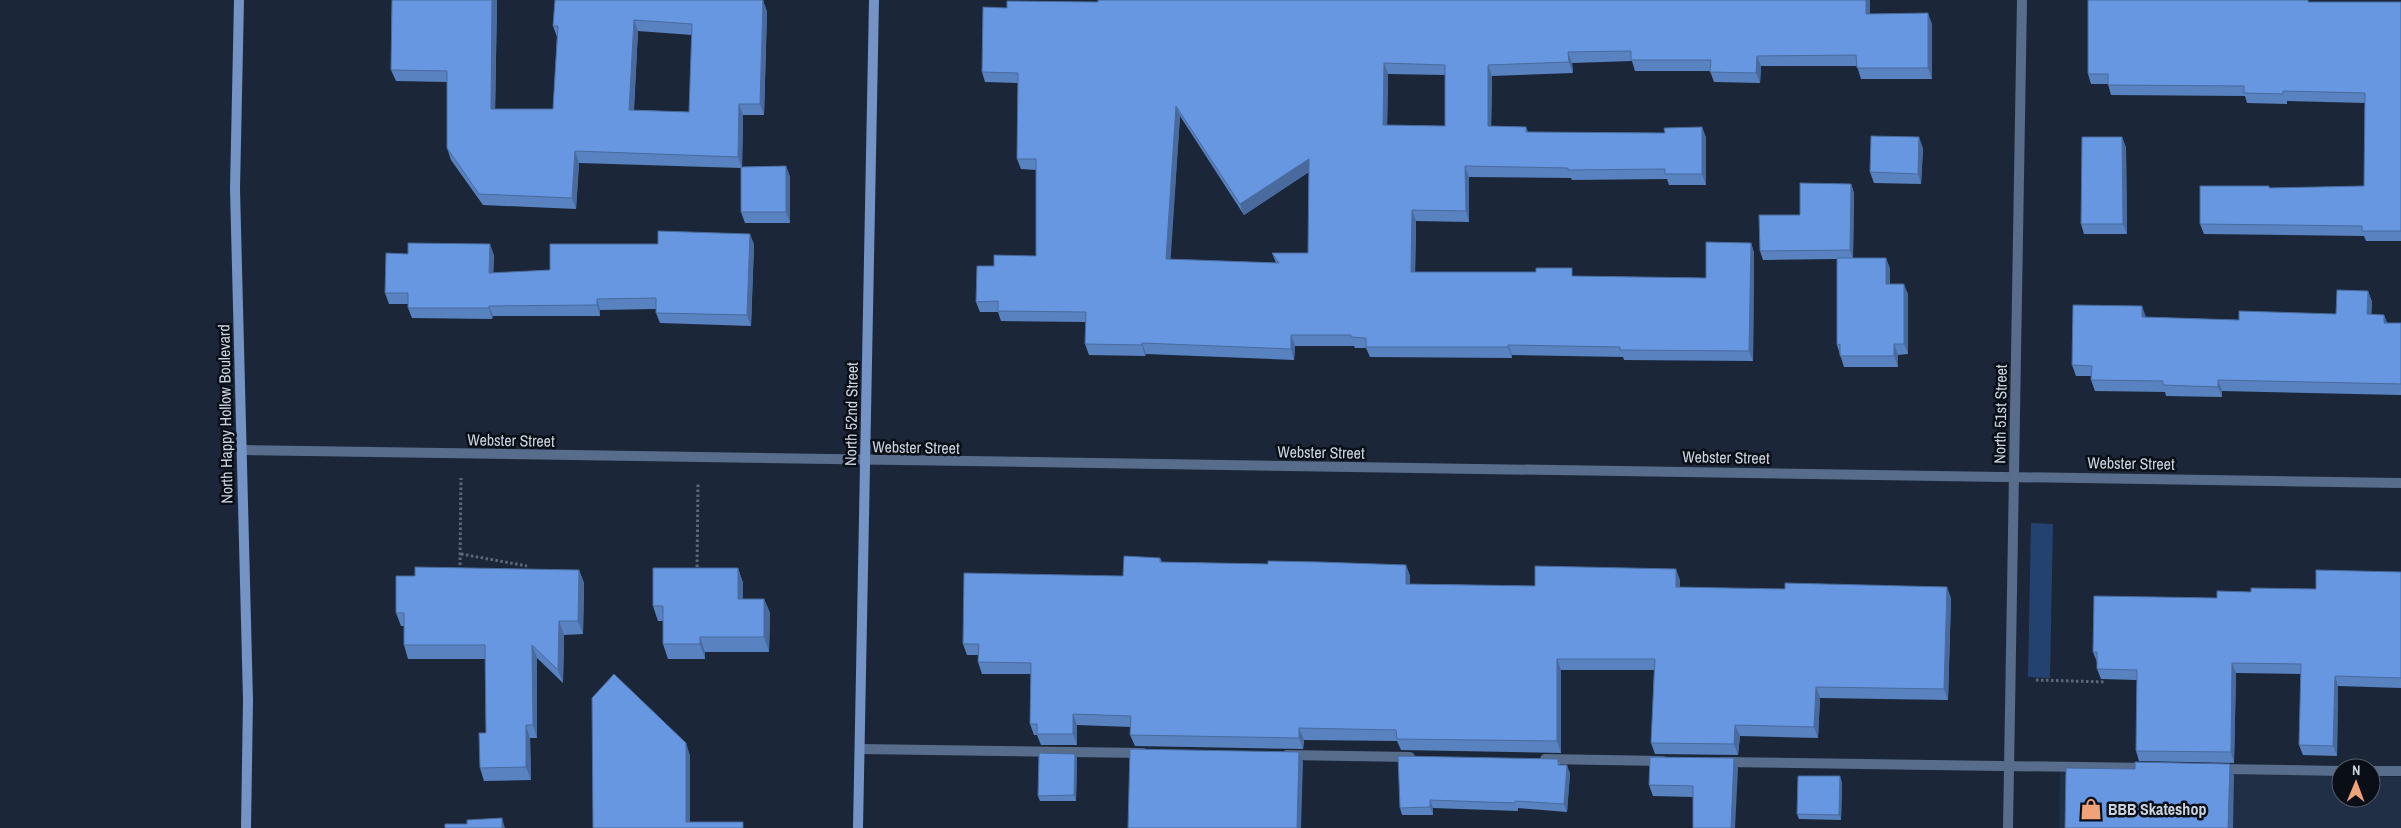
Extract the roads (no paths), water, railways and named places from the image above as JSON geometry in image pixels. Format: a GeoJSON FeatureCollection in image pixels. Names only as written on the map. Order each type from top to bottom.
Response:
{"type":"FeatureCollection","features":[{"type":"Feature","properties":{"kind":"street","name":"North Happy Hollow Boulevard"},"geometry":{"type":"LineString","coordinates":[[239,0],[235,189],[248,700],[246,828]]}},
{"type":"Feature","properties":{"kind":"street","name":"North 52nd Street"},"geometry":{"type":"LineString","coordinates":[[858,828],[874,0]]}},
{"type":"Feature","properties":{"kind":"street","name":"North 51st Street"},"geometry":{"type":"LineString","coordinates":[[2008,828],[2022,0]]}},
{"type":"Feature","properties":{"kind":"street","name":"Webster Street"},"geometry":{"type":"LineString","coordinates":[[241,450],[2401,483]]}},
{"type":"Feature","properties":{"kind":"street"},"geometry":{"type":"LineString","coordinates":[[860,749],[1155,753]]}},
{"type":"Feature","properties":{"kind":"street"},"geometry":{"type":"LineString","coordinates":[[1275,755],[1425,757]]}},
{"type":"Feature","properties":{"kind":"street"},"geometry":{"type":"LineString","coordinates":[[1534,759],[1674,761]]}},
{"type":"Feature","properties":{"kind":"street"},"geometry":{"type":"LineString","coordinates":[[1714,762],[2161,768]]}},
{"type":"Feature","properties":{"kind":"street"},"geometry":{"type":"LineString","coordinates":[[2209,769],[2331,770]]}},
{"type":"Feature","properties":{"kind":"street"},"geometry":{"type":"LineString","coordinates":[[2381,771],[2401,771]]}},
{"type":"Feature","properties":{"kind":"place","name":"BBB Skateshop"},"geometry":{"type":"Point","coordinates":[2091,809]}}]}
